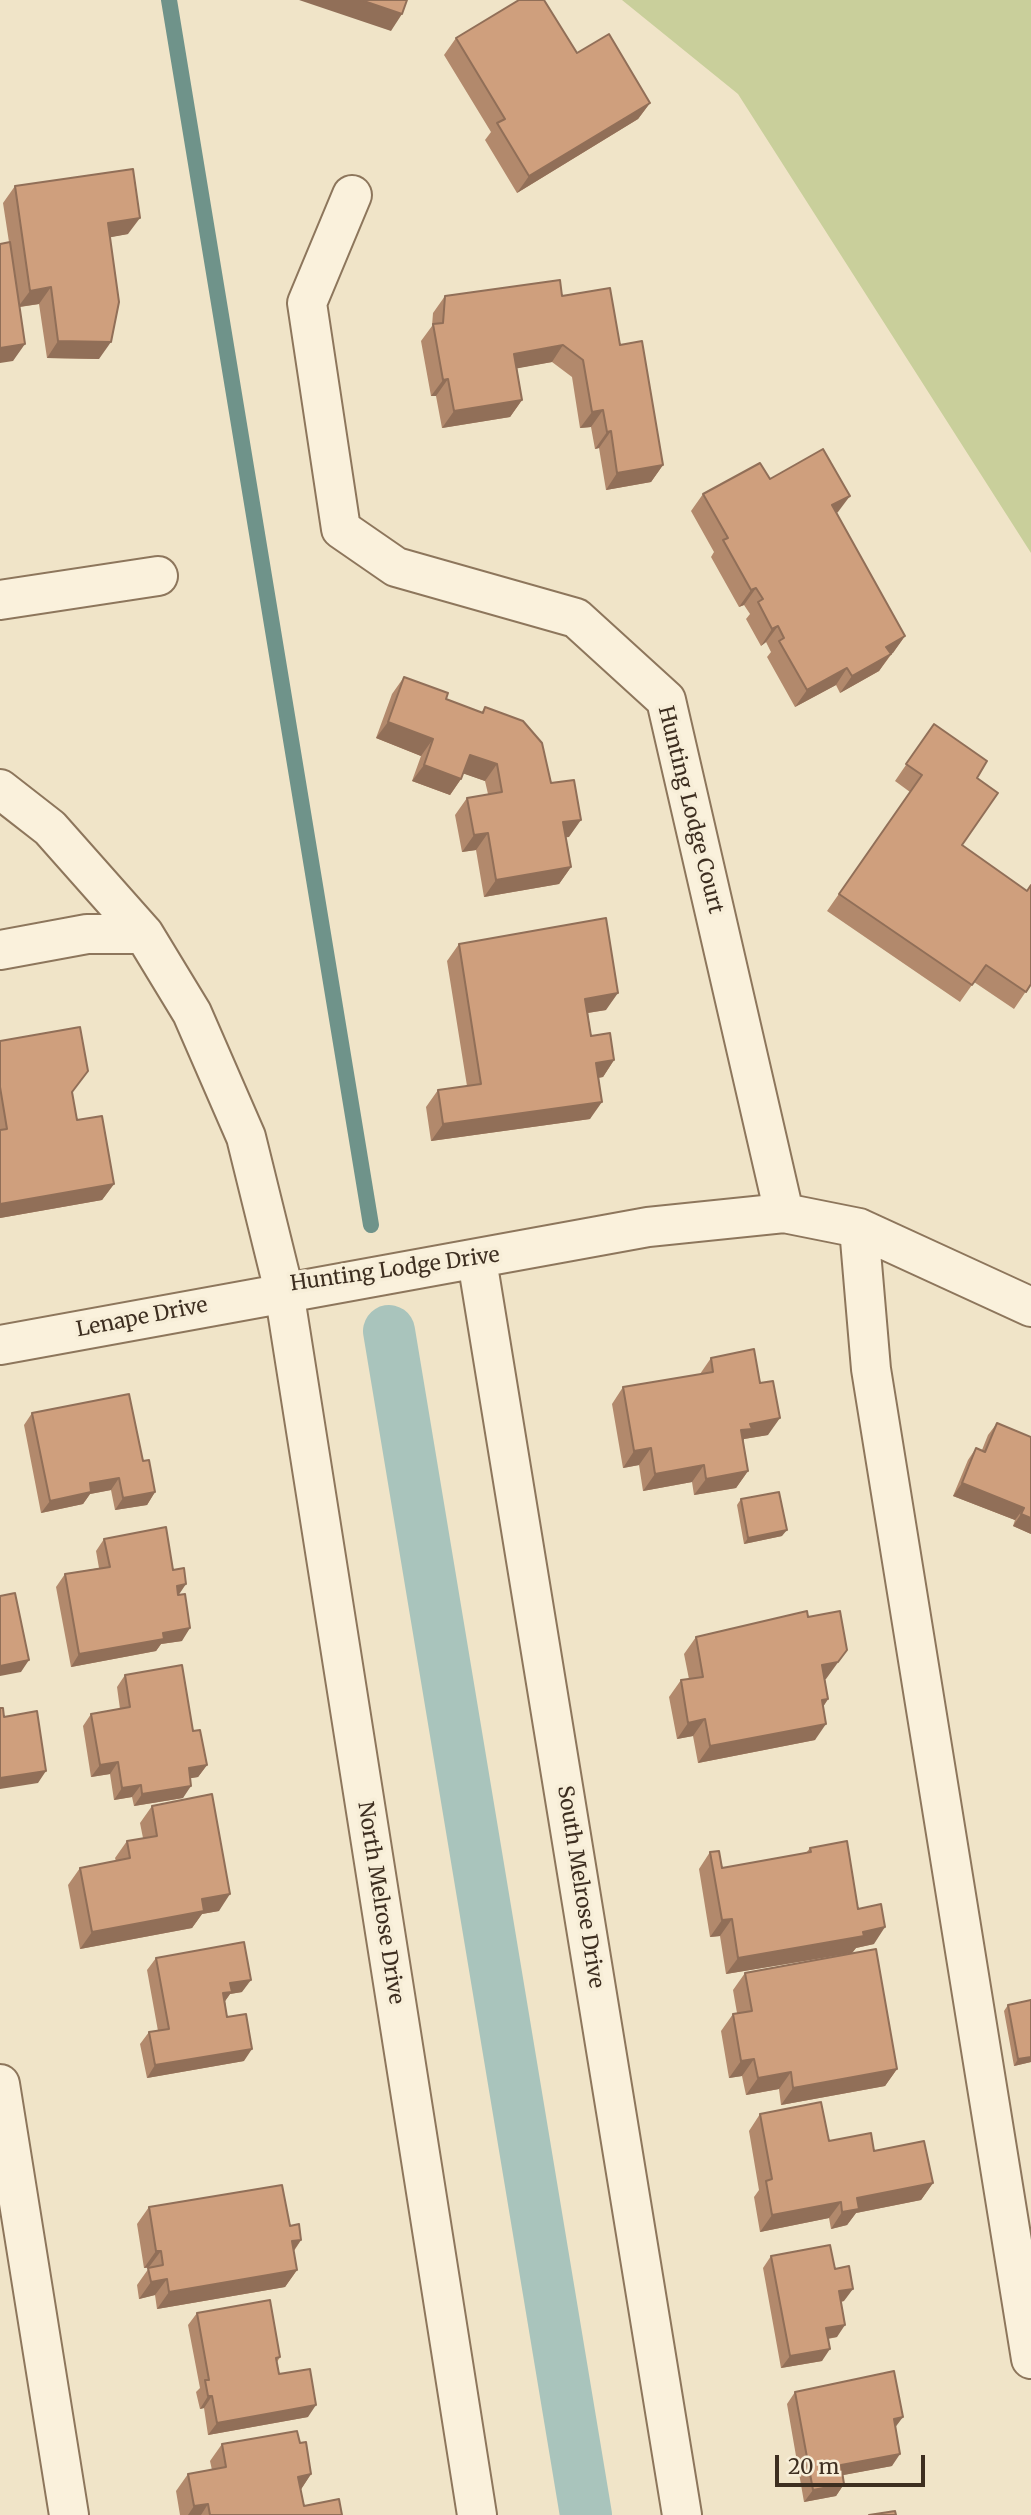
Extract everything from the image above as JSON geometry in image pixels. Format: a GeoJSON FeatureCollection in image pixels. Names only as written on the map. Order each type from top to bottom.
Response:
{"type":"FeatureCollection","features":[{"type":"Feature","properties":{"kind":"street","name":"Hunting Lodge Court"},"geometry":{"type":"LineString","coordinates":[[352,195],[307,303],[341,529],[396,567],[576,618],[666,700],[784,1213]]}},
{"type":"Feature","properties":{"kind":"street"},"geometry":{"type":"LineString","coordinates":[[0,600],[158,576]]}},
{"type":"Feature","properties":{"kind":"street","name":"Hunting Lodge Drive"},"geometry":{"type":"LineString","coordinates":[[0,789],[50,828],[144,934],[192,1013],[246,1137],[284,1291],[477,1260],[648,1227],[784,1213],[859,1228],[1031,1307]]}},
{"type":"Feature","properties":{"kind":"street"},"geometry":{"type":"LineString","coordinates":[[0,950],[87,934],[144,934]]}},
{"type":"Feature","properties":{"kind":"street"},"geometry":{"type":"LineString","coordinates":[[859,1228],[871,1368],[1031,2359]]}},
{"type":"Feature","properties":{"kind":"street","name":"South Melrose Drive"},"geometry":{"type":"LineString","coordinates":[[477,1260],[682,2515]]}},
{"type":"Feature","properties":{"kind":"street","name":"Lenape Drive"},"geometry":{"type":"LineString","coordinates":[[0,1345],[284,1291]]}},
{"type":"Feature","properties":{"kind":"street","name":"North Melrose Drive"},"geometry":{"type":"LineString","coordinates":[[284,1291],[477,2515]]}},
{"type":"Feature","properties":{"kind":"street"},"geometry":{"type":"LineString","coordinates":[[0,2084],[69,2515]]}},
{"type":"Feature","properties":{"kind":"green space"},"geometry":{"type":"Polygon","coordinates":[[[622,0],[1031,0],[1031,553],[738,94],[622,0]]]}},
{"type":"Feature","properties":{"kind":"building"},"geometry":{"type":"Polygon","coordinates":[[[361,0],[407,0],[402,14],[361,0]]]}},
{"type":"Feature","properties":{"kind":"building"},"geometry":{"type":"Polygon","coordinates":[[[519,0],[544,0],[577,53],[609,34],[650,103],[529,176],[497,123],[505,119],[456,38],[519,0]]]}},
{"type":"Feature","properties":{"kind":"building"},"geometry":{"type":"Polygon","coordinates":[[[133,169],[140,218],[108,223],[119,302],[111,342],[58,341],[51,287],[30,291],[15,186],[133,169]]]}},
{"type":"Feature","properties":{"kind":"building"},"geometry":{"type":"Polygon","coordinates":[[[10,242],[25,344],[0,348],[0,244],[10,242]]]}},
{"type":"Feature","properties":{"kind":"building"},"geometry":{"type":"Polygon","coordinates":[[[560,280],[562,296],[610,288],[620,345],[642,341],[663,465],[617,473],[611,431],[607,432],[603,410],[592,412],[583,360],[563,345],[514,354],[522,400],[454,411],[448,379],[443,380],[433,324],[443,323],[445,296],[560,280]]]}},
{"type":"Feature","properties":{"kind":"building"},"geometry":{"type":"Polygon","coordinates":[[[823,449],[850,496],[832,505],[905,636],[886,647],[891,654],[852,676],[847,668],[807,690],[779,641],[784,638],[778,626],[772,629],[758,602],[763,599],[756,588],[751,590],[723,540],[728,538],[703,494],[760,463],[770,479],[823,449]]]}},
{"type":"Feature","properties":{"kind":"building"},"geometry":{"type":"Polygon","coordinates":[[[404,677],[448,693],[446,699],[483,713],[485,707],[523,721],[542,743],[551,783],[574,780],[581,820],[563,822],[571,867],[496,880],[488,833],[474,835],[467,798],[502,792],[497,764],[470,755],[461,779],[424,765],[433,739],[388,722],[404,677]]]}},
{"type":"Feature","properties":{"kind":"building"},"geometry":{"type":"Polygon","coordinates":[[[934,724],[987,761],[977,778],[998,793],[962,845],[1027,891],[1031,885],[1031,984],[1026,992],[986,965],[972,985],[839,894],[922,775],[906,764],[934,724]]]}},
{"type":"Feature","properties":{"kind":"building"},"geometry":{"type":"Polygon","coordinates":[[[606,918],[618,993],[585,999],[591,1036],[610,1033],[614,1060],[596,1063],[602,1102],[443,1124],[438,1090],[481,1084],[459,944],[606,918]]]}},
{"type":"Feature","properties":{"kind":"building"},"geometry":{"type":"Polygon","coordinates":[[[80,1027],[88,1071],[72,1092],[77,1120],[102,1116],[114,1184],[0,1204],[0,1130],[7,1129],[0,1087],[0,1041],[80,1027]]]}},
{"type":"Feature","properties":{"kind":"building"},"geometry":{"type":"Polygon","coordinates":[[[754,1349],[760,1383],[773,1381],[780,1418],[750,1424],[752,1429],[741,1430],[748,1471],[706,1479],[704,1465],[655,1474],[651,1448],[634,1451],[623,1387],[713,1372],[711,1358],[754,1349]]]}},
{"type":"Feature","properties":{"kind":"building"},"geometry":{"type":"Polygon","coordinates":[[[129,1394],[143,1461],[149,1460],[155,1492],[123,1498],[119,1478],[90,1483],[91,1492],[50,1501],[32,1413],[129,1394]]]}},
{"type":"Feature","properties":{"kind":"building"},"geometry":{"type":"Polygon","coordinates":[[[997,1423],[1031,1437],[1031,1518],[1021,1514],[1024,1508],[962,1483],[976,1448],[985,1452],[997,1423]]]}},
{"type":"Feature","properties":{"kind":"building"},"geometry":{"type":"Polygon","coordinates":[[[779,1492],[787,1530],[748,1538],[741,1499],[779,1492]]]}},
{"type":"Feature","properties":{"kind":"building"},"geometry":{"type":"Polygon","coordinates":[[[166,1527],[173,1570],[184,1568],[186,1584],[177,1586],[178,1595],[185,1594],[190,1628],[163,1633],[164,1639],[79,1654],[65,1574],[110,1567],[104,1539],[166,1527]]]}},
{"type":"Feature","properties":{"kind":"building"},"geometry":{"type":"Polygon","coordinates":[[[15,1593],[29,1660],[0,1666],[0,1596],[15,1593]]]}},
{"type":"Feature","properties":{"kind":"building"},"geometry":{"type":"Polygon","coordinates":[[[807,1611],[808,1617],[840,1611],[847,1650],[838,1662],[822,1665],[828,1699],[822,1700],[826,1724],[710,1746],[705,1719],[688,1723],[681,1680],[703,1677],[696,1637],[807,1611]]]}},
{"type":"Feature","properties":{"kind":"building"},"geometry":{"type":"Polygon","coordinates":[[[182,1665],[193,1731],[200,1730],[207,1765],[189,1768],[191,1786],[142,1794],[141,1785],[122,1788],[118,1762],[100,1765],[91,1714],[130,1707],[125,1675],[182,1665]]]}},
{"type":"Feature","properties":{"kind":"building"},"geometry":{"type":"Polygon","coordinates":[[[0,1708],[3,1708],[4,1717],[37,1711],[46,1771],[0,1778],[0,1708]]]}},
{"type":"Feature","properties":{"kind":"building"},"geometry":{"type":"Polygon","coordinates":[[[212,1794],[230,1894],[202,1899],[204,1911],[92,1932],[80,1868],[130,1858],[127,1841],[157,1836],[152,1806],[212,1794]]]}},
{"type":"Feature","properties":{"kind":"building"},"geometry":{"type":"Polygon","coordinates":[[[847,1841],[858,1909],[881,1904],[885,1927],[863,1932],[864,1936],[738,1958],[732,1919],[722,1920],[710,1852],[719,1851],[722,1868],[811,1852],[810,1848],[847,1841]]]}},
{"type":"Feature","properties":{"kind":"building"},"geometry":{"type":"Polygon","coordinates":[[[244,1942],[251,1980],[230,1983],[232,1992],[223,1993],[227,2017],[246,2014],[252,2049],[155,2065],[149,2032],[169,2029],[156,1958],[244,1942]]]}},
{"type":"Feature","properties":{"kind":"building"},"geometry":{"type":"Polygon","coordinates":[[[876,1949],[897,2069],[793,2088],[791,2072],[758,2078],[754,2059],[741,2061],[733,2014],[752,2011],[745,1973],[876,1949]]]}},
{"type":"Feature","properties":{"kind":"building"},"geometry":{"type":"Polygon","coordinates":[[[1031,2000],[1031,2057],[1018,2059],[1008,2005],[1031,2000]]]}},
{"type":"Feature","properties":{"kind":"building"},"geometry":{"type":"Polygon","coordinates":[[[821,2102],[829,2141],[871,2133],[874,2151],[924,2141],[933,2183],[857,2198],[859,2209],[842,2212],[841,2202],[772,2215],[766,2181],[772,2179],[760,2114],[821,2102]]]}},
{"type":"Feature","properties":{"kind":"building"},"geometry":{"type":"Polygon","coordinates":[[[282,2185],[290,2226],[299,2224],[301,2240],[292,2241],[297,2270],[169,2292],[167,2279],[151,2282],[148,2268],[163,2265],[161,2251],[156,2251],[149,2207],[282,2185]]]}},
{"type":"Feature","properties":{"kind":"building"},"geometry":{"type":"Polygon","coordinates":[[[830,2245],[835,2269],[849,2266],[853,2289],[839,2291],[845,2325],[826,2328],[830,2349],[790,2356],[771,2256],[830,2245]]]}},
{"type":"Feature","properties":{"kind":"building"},"geometry":{"type":"Polygon","coordinates":[[[270,2300],[280,2357],[276,2358],[279,2374],[310,2369],[316,2405],[217,2423],[212,2396],[208,2396],[205,2380],[209,2380],[197,2313],[270,2300]]]}},
{"type":"Feature","properties":{"kind":"building"},"geometry":{"type":"Polygon","coordinates":[[[894,2371],[903,2417],[894,2419],[900,2454],[841,2465],[844,2484],[813,2490],[795,2392],[894,2371]]]}},
{"type":"Feature","properties":{"kind":"building"},"geometry":{"type":"Polygon","coordinates":[[[297,2431],[300,2443],[306,2442],[311,2474],[298,2477],[304,2506],[339,2499],[342,2515],[210,2515],[208,2504],[194,2506],[188,2474],[226,2467],[222,2444],[297,2431]]]}},
{"type":"Feature","properties":{"kind":"building"},"geometry":{"type":"Polygon","coordinates":[[[895,2511],[896,2515],[869,2515],[895,2511]]]}},
{"type":"Feature","properties":{"kind":"waterway"},"geometry":{"type":"LineString","coordinates":[[169,0],[371,1225]]}},
{"type":"Feature","properties":{"kind":"waterway"},"geometry":{"type":"LineString","coordinates":[[389,1331],[586,2515]]}}]}
